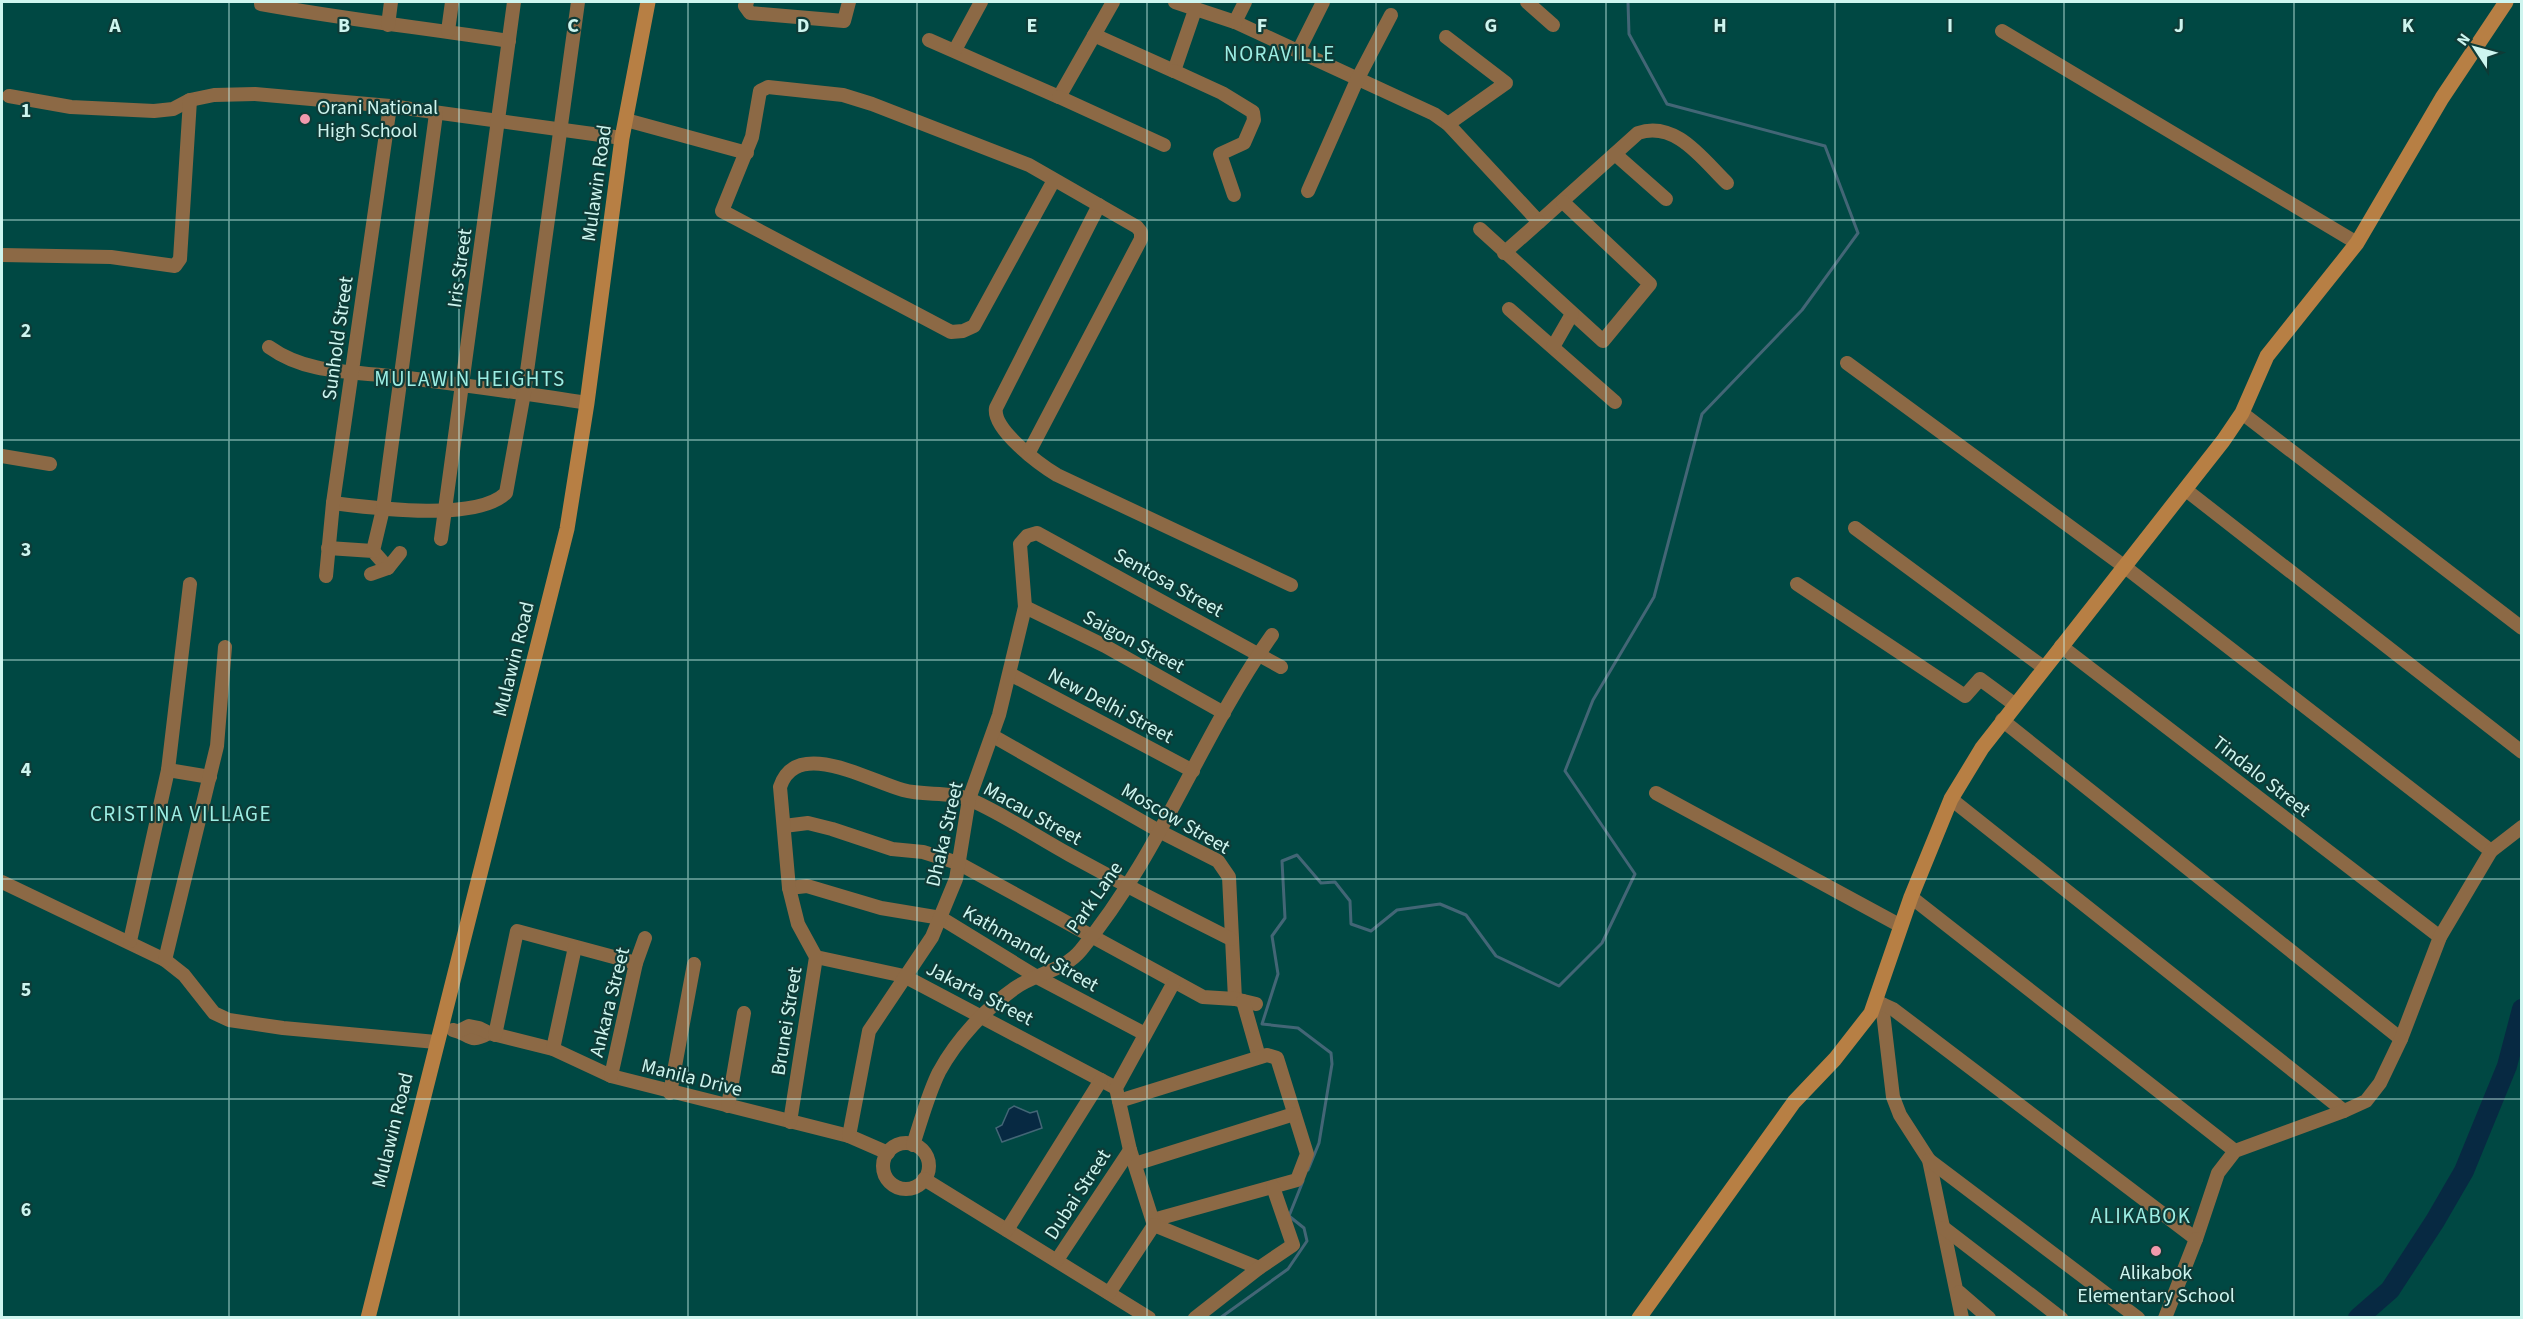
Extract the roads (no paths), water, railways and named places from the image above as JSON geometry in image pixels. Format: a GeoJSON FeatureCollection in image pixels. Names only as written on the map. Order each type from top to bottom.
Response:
{"type":"FeatureCollection","features":[{"type":"Feature","properties":{"kind":"street"},"geometry":{"type":"LineString","coordinates":[[261,2],[261,4],[273,6],[328,8],[388,25],[448,31],[509,41]]}},
{"type":"Feature","properties":{"kind":"street"},"geometry":{"type":"LineString","coordinates":[[388,25],[391,2]]}},
{"type":"Feature","properties":{"kind":"street"},"geometry":{"type":"LineString","coordinates":[[448,31],[452,2]]}},
{"type":"Feature","properties":{"kind":"street","name":"Iris Street"},"geometry":{"type":"LineString","coordinates":[[441,539],[514,2]]}},
{"type":"Feature","properties":{"kind":"street"},"geometry":{"type":"LineString","coordinates":[[333,503],[383,509],[446,511],[499,500],[506,493],[524,393],[578,2]]}},
{"type":"Feature","properties":{"kind":"street","name":"Mulawin Road"},"geometry":{"type":"LineString","coordinates":[[368,1317],[567,529],[587,403],[622,138],[648,2]]}},
{"type":"Feature","properties":{"kind":"street"},"geometry":{"type":"LineString","coordinates":[[747,2],[745,6],[750,13],[844,21],[849,2]]}},
{"type":"Feature","properties":{"kind":"street"},"geometry":{"type":"LineString","coordinates":[[955,51],[981,2]]}},
{"type":"Feature","properties":{"kind":"street"},"geometry":{"type":"LineString","coordinates":[[1059,97],[1113,2]]}},
{"type":"Feature","properties":{"kind":"street"},"geometry":{"type":"LineString","coordinates":[[1175,2],[1235,22],[1434,114],[1448,124],[1539,222]]}},
{"type":"Feature","properties":{"kind":"street"},"geometry":{"type":"LineString","coordinates":[[1235,22],[1245,2]]}},
{"type":"Feature","properties":{"kind":"street"},"geometry":{"type":"LineString","coordinates":[[1299,50],[1323,2]]}},
{"type":"Feature","properties":{"kind":"street"},"geometry":{"type":"LineString","coordinates":[[1527,2],[1553,25]]}},
{"type":"Feature","properties":{"kind":"street"},"geometry":{"type":"LineString","coordinates":[[1639,1317],[1794,1102],[1835,1059],[1879,1005],[1911,897],[1951,799],[2014,704],[2126,567],[2242,413],[2267,356],[2357,243],[2442,98],[2506,2]]}},
{"type":"Feature","properties":{"kind":"street"},"geometry":{"type":"LineString","coordinates":[[1174,71],[1195,10]]}},
{"type":"Feature","properties":{"kind":"street"},"geometry":{"type":"LineString","coordinates":[[1308,190],[1357,80],[1391,15]]}},
{"type":"Feature","properties":{"kind":"street"},"geometry":{"type":"LineString","coordinates":[[2002,31],[2357,243]]}},
{"type":"Feature","properties":{"kind":"street"},"geometry":{"type":"LineString","coordinates":[[1094,35],[1174,71],[1253,112],[1254,120],[1244,143],[1220,154],[1234,195]]}},
{"type":"Feature","properties":{"kind":"street"},"geometry":{"type":"LineString","coordinates":[[1446,37],[1511,79],[1448,124]]}},
{"type":"Feature","properties":{"kind":"street"},"geometry":{"type":"LineString","coordinates":[[928,40],[1164,145]]}},
{"type":"Feature","properties":{"kind":"street"},"geometry":{"type":"LineString","coordinates":[[1028,454],[1141,239],[1141,232],[1137,227],[1029,165],[872,104],[843,95],[768,87],[760,91],[754,131],[722,211],[951,332],[963,331],[974,326],[1054,180]]}},
{"type":"Feature","properties":{"kind":"street"},"geometry":{"type":"LineString","coordinates":[[9,96],[102,110],[173,109],[190,100],[214,95],[255,94],[390,106],[622,138]]}},
{"type":"Feature","properties":{"kind":"street"},"geometry":{"type":"LineString","coordinates":[[2,255],[111,257],[175,266],[180,260],[190,100]]}},
{"type":"Feature","properties":{"kind":"street","name":"Sunhold Street"},"geometry":{"type":"LineString","coordinates":[[326,576],[333,503],[390,106]]}},
{"type":"Feature","properties":{"kind":"street"},"geometry":{"type":"LineString","coordinates":[[373,551],[383,509],[436,114]]}},
{"type":"Feature","properties":{"kind":"street"},"geometry":{"type":"LineString","coordinates":[[626,120],[747,153]]}},
{"type":"Feature","properties":{"kind":"street"},"geometry":{"type":"LineString","coordinates":[[1504,253],[1638,133],[1650,129],[1664,130],[1683,140],[1727,183]]}},
{"type":"Feature","properties":{"kind":"street"},"geometry":{"type":"LineString","coordinates":[[1615,154],[1666,199]]}},
{"type":"Feature","properties":{"kind":"street"},"geometry":{"type":"LineString","coordinates":[[1480,229],[1603,341],[1650,284],[1563,202]]}},
{"type":"Feature","properties":{"kind":"street"},"geometry":{"type":"LineString","coordinates":[[1099,205],[994,416],[1028,454],[1057,475],[1291,585]]}},
{"type":"Feature","properties":{"kind":"street"},"geometry":{"type":"LineString","coordinates":[[1509,309],[1615,402]]}},
{"type":"Feature","properties":{"kind":"street"},"geometry":{"type":"LineString","coordinates":[[1553,347],[1572,314]]}},
{"type":"Feature","properties":{"kind":"street"},"geometry":{"type":"LineString","coordinates":[[269,347],[287,360],[311,368],[401,377],[587,403]]}},
{"type":"Feature","properties":{"kind":"street"},"geometry":{"type":"LineString","coordinates":[[1847,363],[2126,567],[2491,851]]}},
{"type":"Feature","properties":{"kind":"street"},"geometry":{"type":"LineString","coordinates":[[2242,413],[2522,628]]}},
{"type":"Feature","properties":{"kind":"street"},"geometry":{"type":"LineString","coordinates":[[2,456],[51,464]]}},
{"type":"Feature","properties":{"kind":"street"},"geometry":{"type":"LineString","coordinates":[[2186,490],[2522,753]]}},
{"type":"Feature","properties":{"kind":"street"},"geometry":{"type":"LineString","coordinates":[[1855,528],[2043,667]]}},
{"type":"Feature","properties":{"kind":"street","name":"Dhaka Street"},"geometry":{"type":"LineString","coordinates":[[849,1136],[868,1031],[932,937],[956,879],[969,799],[993,736],[1025,607],[1020,544],[1027,536],[1037,533]]}},
{"type":"Feature","properties":{"kind":"street","name":"Sentosa Street"},"geometry":{"type":"LineString","coordinates":[[1037,533],[1281,667]]}},
{"type":"Feature","properties":{"kind":"street"},"geometry":{"type":"LineString","coordinates":[[328,548],[373,551],[388,568]]}},
{"type":"Feature","properties":{"kind":"street"},"geometry":{"type":"LineString","coordinates":[[371,574],[388,568],[400,553]]}},
{"type":"Feature","properties":{"kind":"street"},"geometry":{"type":"LineString","coordinates":[[130,941],[168,770],[190,584]]}},
{"type":"Feature","properties":{"kind":"street"},"geometry":{"type":"LineString","coordinates":[[1797,584],[1965,696],[1980,679],[2014,704]]}},
{"type":"Feature","properties":{"kind":"street","name":"Saigon Street"},"geometry":{"type":"LineString","coordinates":[[1025,607],[1105,646],[1224,713]]}},
{"type":"Feature","properties":{"kind":"street","name":"Park Lane"},"geometry":{"type":"LineString","coordinates":[[913,1145],[939,1072],[982,1015],[1017,987],[1065,963],[1080,952],[1127,886],[1258,654],[1272,635]]}},
{"type":"Feature","properties":{"kind":"street","name":"Tindalo Street"},"geometry":{"type":"LineString","coordinates":[[2061,646],[2440,938]]}},
{"type":"Feature","properties":{"kind":"street"},"geometry":{"type":"LineString","coordinates":[[165,960],[217,746],[225,647]]}},
{"type":"Feature","properties":{"kind":"street","name":"New Delhi Street"},"geometry":{"type":"LineString","coordinates":[[1010,674],[1193,771]]}},
{"type":"Feature","properties":{"kind":"street"},"geometry":{"type":"LineString","coordinates":[[2002,720],[2401,1039]]}},
{"type":"Feature","properties":{"kind":"street","name":"Moscow Street"},"geometry":{"type":"LineString","coordinates":[[993,736],[1159,831],[1218,861],[1226,868],[1229,878],[1231,939],[1259,1056]]}},
{"type":"Feature","properties":{"kind":"street","name":"Macau Street"},"geometry":{"type":"LineString","coordinates":[[780,788],[784,775],[796,765],[813,763],[843,769],[904,790],[969,799],[1127,886],[1231,939]]}},
{"type":"Feature","properties":{"kind":"street"},"geometry":{"type":"LineString","coordinates":[[168,770],[210,777]]}},
{"type":"Feature","properties":{"kind":"street","name":"Brunei Street"},"geometry":{"type":"LineString","coordinates":[[780,788],[789,888],[798,924],[816,957],[790,1122]]}},
{"type":"Feature","properties":{"kind":"street"},"geometry":{"type":"LineString","coordinates":[[1656,793],[1901,926]]}},
{"type":"Feature","properties":{"kind":"street"},"geometry":{"type":"LineString","coordinates":[[1951,799],[2344,1111]]}},
{"type":"Feature","properties":{"kind":"street"},"geometry":{"type":"LineString","coordinates":[[784,826],[808,823],[892,849],[924,852],[958,863],[1203,997],[1245,1001]]}},
{"type":"Feature","properties":{"kind":"street"},"geometry":{"type":"LineString","coordinates":[[2165,1317],[2196,1239],[2218,1173],[2235,1151],[2366,1101],[2380,1083],[2401,1039],[2440,938],[2491,851],[2522,827]]}},
{"type":"Feature","properties":{"kind":"street","name":"Manila Drive"},"geometry":{"type":"LineString","coordinates":[[2,882],[130,941],[165,960],[184,975],[214,1013],[229,1020],[283,1028],[438,1035],[459,1031],[469,1026],[479,1028],[492,1034],[553,1049],[610,1076],[670,1093],[849,1136],[888,1153]]}},
{"type":"Feature","properties":{"kind":"street","name":"Kathmandu Street"},"geometry":{"type":"LineString","coordinates":[[789,888],[807,886],[881,908],[941,918],[1037,977],[1145,1034]]}},
{"type":"Feature","properties":{"kind":"street"},"geometry":{"type":"LineString","coordinates":[[1911,897],[2235,1151]]}},
{"type":"Feature","properties":{"kind":"street"},"geometry":{"type":"LineString","coordinates":[[492,1034],[517,931],[636,963]]}},
{"type":"Feature","properties":{"kind":"street","name":"Ankara Street"},"geometry":{"type":"LineString","coordinates":[[610,1076],[636,963],[645,938]]}},
{"type":"Feature","properties":{"kind":"street"},"geometry":{"type":"LineString","coordinates":[[553,1049],[575,947]]}},
{"type":"Feature","properties":{"kind":"street","name":"Jakarta Street"},"geometry":{"type":"LineString","coordinates":[[816,957],[904,976],[982,1015],[1101,1080],[1118,1094]]}},
{"type":"Feature","properties":{"kind":"street"},"geometry":{"type":"LineString","coordinates":[[670,1093],[694,964]]}},
{"type":"Feature","properties":{"kind":"street"},"geometry":{"type":"LineString","coordinates":[[1174,982],[1145,1034],[1118,1094],[1130,1150],[1153,1222],[1259,1268]]}},
{"type":"Feature","properties":{"kind":"street"},"geometry":{"type":"LineString","coordinates":[[1879,1005],[1893,1098],[1900,1115],[1929,1160],[2138,1317]]}},
{"type":"Feature","properties":{"kind":"street"},"geometry":{"type":"LineString","coordinates":[[1879,1005],[1893,1009],[2196,1239]]}},
{"type":"Feature","properties":{"kind":"street"},"geometry":{"type":"LineString","coordinates":[[728,1106],[744,1013]]}},
{"type":"Feature","properties":{"kind":"street"},"geometry":{"type":"LineString","coordinates":[[1109,1293],[1153,1222],[1297,1180],[1307,1154],[1276,1058],[1267,1054],[1118,1094]]}},
{"type":"Feature","properties":{"kind":"street"},"geometry":{"type":"LineString","coordinates":[[1007,1230],[1101,1080]]}},
{"type":"Feature","properties":{"kind":"street"},"geometry":{"type":"LineString","coordinates":[[1135,1164],[1294,1114]]}},
{"type":"Feature","properties":{"kind":"street"},"geometry":{"type":"LineString","coordinates":[[899,1144],[913,1145],[928,1159],[924,1179],[913,1188],[899,1188],[887,1180],[883,1166],[888,1153],[899,1144]]}},
{"type":"Feature","properties":{"kind":"street","name":"Dubai Street"},"geometry":{"type":"LineString","coordinates":[[1057,1260],[1130,1150]]}},
{"type":"Feature","properties":{"kind":"street"},"geometry":{"type":"LineString","coordinates":[[1929,1160],[1959,1292],[1962,1317]]}},
{"type":"Feature","properties":{"kind":"street"},"geometry":{"type":"LineString","coordinates":[[924,1179],[1149,1317]]}},
{"type":"Feature","properties":{"kind":"street"},"geometry":{"type":"LineString","coordinates":[[1195,1317],[1293,1245],[1274,1187]]}},
{"type":"Feature","properties":{"kind":"street"},"geometry":{"type":"LineString","coordinates":[[1944,1228],[2061,1317]]}},
{"type":"Feature","properties":{"kind":"street"},"geometry":{"type":"LineString","coordinates":[[1959,1292],[1989,1317]]}},
{"type":"Feature","properties":{"kind":"water"},"geometry":{"type":"Polygon","coordinates":[[[1014,1106],[1030,1113],[1037,1111],[1042,1128],[1002,1142],[996,1128],[1002,1125],[1009,1109],[1014,1106]]]}},
{"type":"Feature","properties":{"kind":"waterway"},"geometry":{"type":"LineString","coordinates":[[1308,1170],[1319,1143],[1332,1064],[1331,1053],[1298,1028],[1262,1024],[1278,974],[1272,936],[1285,918],[1282,861],[1297,855],[1321,883],[1335,882],[1350,901],[1351,924],[1371,931],[1397,910],[1440,904],[1466,915],[1496,956],[1559,986],[1602,943],[1635,874],[1565,771],[1593,700],[1654,597],[1702,414],[1802,310],[1858,233],[1825,146],[1667,104],[1629,34],[1628,2]]}},
{"type":"Feature","properties":{"kind":"waterway"},"geometry":{"type":"LineString","coordinates":[[2358,1318],[2390,1290],[2464,1171],[2507,1066],[2522,1009]]}},
{"type":"Feature","properties":{"kind":"waterway"},"geometry":{"type":"LineString","coordinates":[[1220,1318],[1288,1269],[1307,1241],[1304,1228],[1289,1216],[1303,1181]]}},
{"type":"Feature","properties":{"kind":"place","name":"Orani National High School"},"geometry":{"type":"Point","coordinates":[305,119]}},
{"type":"Feature","properties":{"kind":"place","name":"Alikabok Elementary School"},"geometry":{"type":"Point","coordinates":[2156,1251]}},
{"type":"Feature","properties":{"kind":"district","name":"NORAVILLE"},"geometry":{"type":"Point","coordinates":[1280,54]}},
{"type":"Feature","properties":{"kind":"district","name":"MULAWIN HEIGHTS"},"geometry":{"type":"Point","coordinates":[470,379]}},
{"type":"Feature","properties":{"kind":"district","name":"CRISTINA VILLAGE"},"geometry":{"type":"Point","coordinates":[181,814]}},
{"type":"Feature","properties":{"kind":"district","name":"ALIKABOK"},"geometry":{"type":"Point","coordinates":[2141,1216]}}]}
